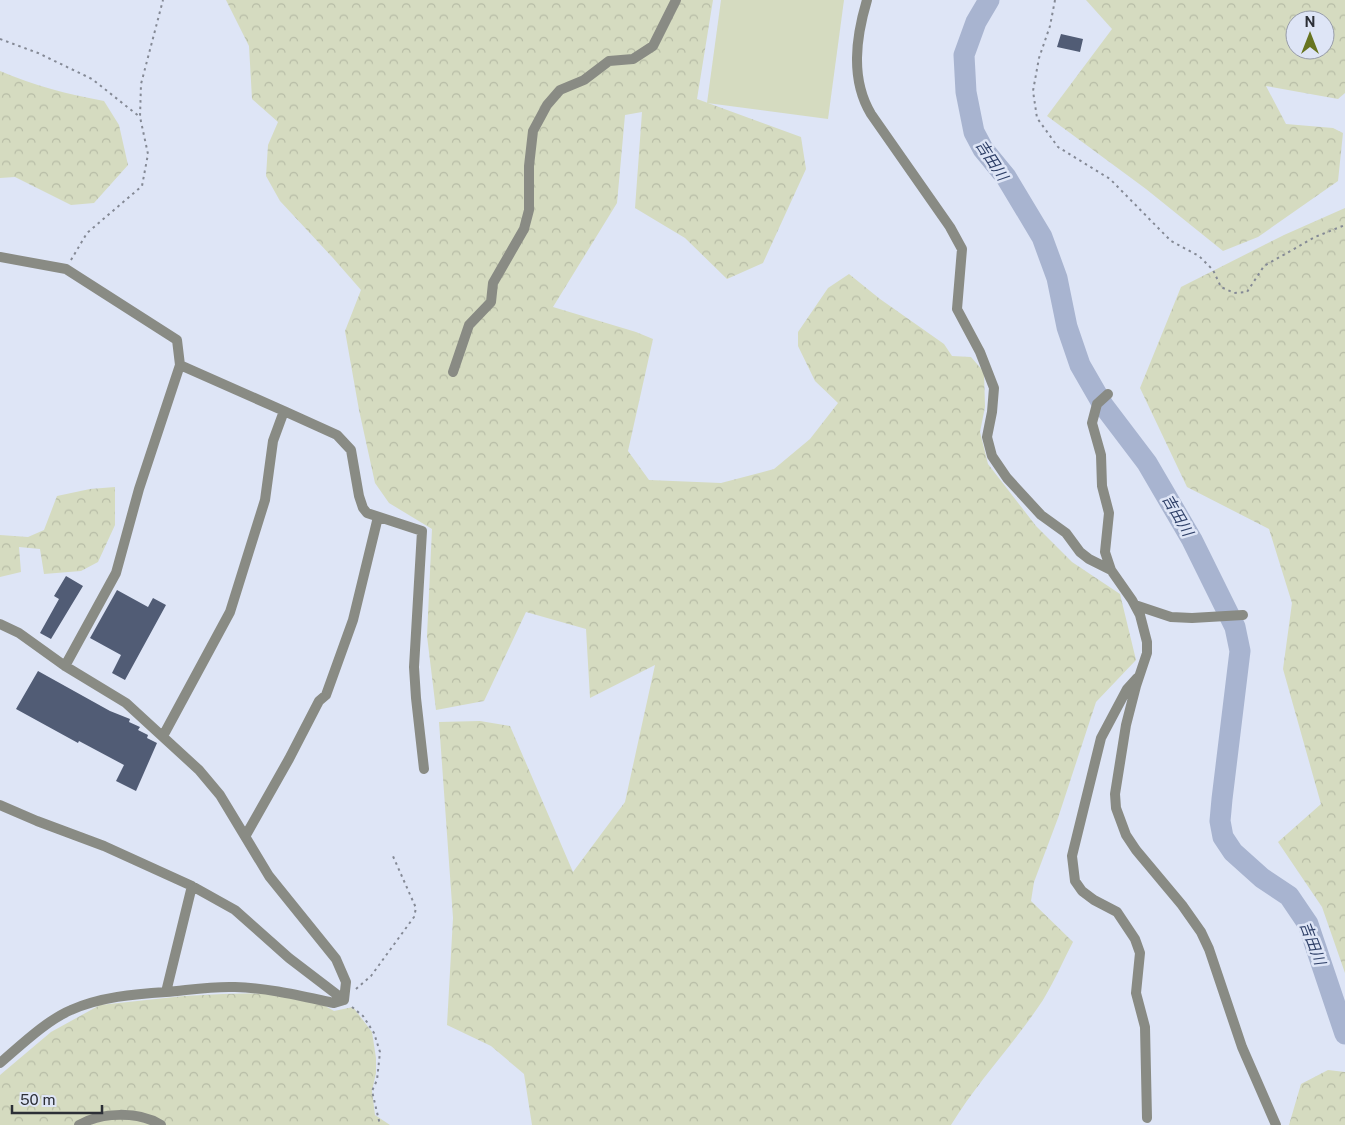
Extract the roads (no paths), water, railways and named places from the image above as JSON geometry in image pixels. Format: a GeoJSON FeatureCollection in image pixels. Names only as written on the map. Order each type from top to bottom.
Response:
{"type":"FeatureCollection","features":[{"type":"Feature","properties":{"kind":"street"},"geometry":{"type":"LineString","coordinates":[[453,372],[469,325],[491,302],[492,283],[524,229],[529,210],[529,166],[533,132],[547,105],[560,90],[584,80],[609,61],[632,60],[653,46],[676,0]]}},
{"type":"Feature","properties":{"kind":"street"},"geometry":{"type":"LineString","coordinates":[[867,0],[860,27],[856,60],[860,86],[866,106],[871,114],[950,227],[962,249],[957,309],[980,352],[994,388],[987,437],[992,456],[1008,478],[1041,515],[1066,533],[1080,552],[1089,560],[1111,570]]}},
{"type":"Feature","properties":{"kind":"street"},"geometry":{"type":"LineString","coordinates":[[0,257],[66,269],[177,340],[180,364],[139,489],[116,573],[65,666]]}},
{"type":"Feature","properties":{"kind":"street"},"geometry":{"type":"LineString","coordinates":[[180,364],[337,435],[351,450],[363,508],[367,513],[422,531],[414,667],[424,769]]}},
{"type":"Feature","properties":{"kind":"street"},"geometry":{"type":"LineString","coordinates":[[1108,394],[1097,404],[1092,423],[1101,455],[1102,486],[1109,513],[1106,552],[1111,570],[1135,605],[1147,642],[1147,653],[1126,725],[1116,786],[1116,808],[1120,823],[1136,850],[1201,932],[1209,949],[1242,1047],[1276,1125]]}},
{"type":"Feature","properties":{"kind":"street"},"geometry":{"type":"LineString","coordinates":[[163,736],[230,612],[265,500],[273,441],[284,411]]}},
{"type":"Feature","properties":{"kind":"street"},"geometry":{"type":"LineString","coordinates":[[246,835],[319,701],[326,695],[353,620],[378,517]]}},
{"type":"Feature","properties":{"kind":"street"},"geometry":{"type":"LineString","coordinates":[[1135,605],[1171,617],[1192,618],[1243,615]]}},
{"type":"Feature","properties":{"kind":"street"},"geometry":{"type":"LineString","coordinates":[[0,624],[19,632],[65,666],[126,703],[199,770],[220,795],[246,835],[269,876],[336,959],[346,982],[344,1000]]}},
{"type":"Feature","properties":{"kind":"street"},"geometry":{"type":"LineString","coordinates":[[1140,675],[1127,689],[1101,738],[1072,856],[1075,881],[1082,891],[1094,900],[1117,912],[1135,939],[1140,954],[1136,993],[1145,1027],[1147,1118]]}},
{"type":"Feature","properties":{"kind":"street"},"geometry":{"type":"LineString","coordinates":[[0,805],[37,822],[104,846],[192,886],[235,910],[289,958],[344,1000]]}},
{"type":"Feature","properties":{"kind":"street"},"geometry":{"type":"LineString","coordinates":[[166,992],[192,886]]}},
{"type":"Feature","properties":{"kind":"street"},"geometry":{"type":"LineString","coordinates":[[0,1063],[40,1029],[70,1010],[97,1002],[138,994],[234,987],[267,989],[334,1003],[344,1000]]}},
{"type":"Feature","properties":{"kind":"street"},"geometry":{"type":"LineString","coordinates":[[79,1125],[85,1121],[117,1115],[138,1117],[161,1125]]}},
{"type":"Feature","properties":{"kind":"waterway","name":"吉田川"},"geometry":{"type":"LineString","coordinates":[[989,0],[976,22],[964,55],[966,92],[974,132],[983,149],[1006,177],[1042,237],[1057,278],[1067,327],[1080,365],[1103,405],[1147,463],[1192,540],[1235,627],[1240,651],[1222,799],[1220,821],[1223,837],[1233,852],[1262,878],[1289,896],[1308,924],[1345,1034]]}}]}
